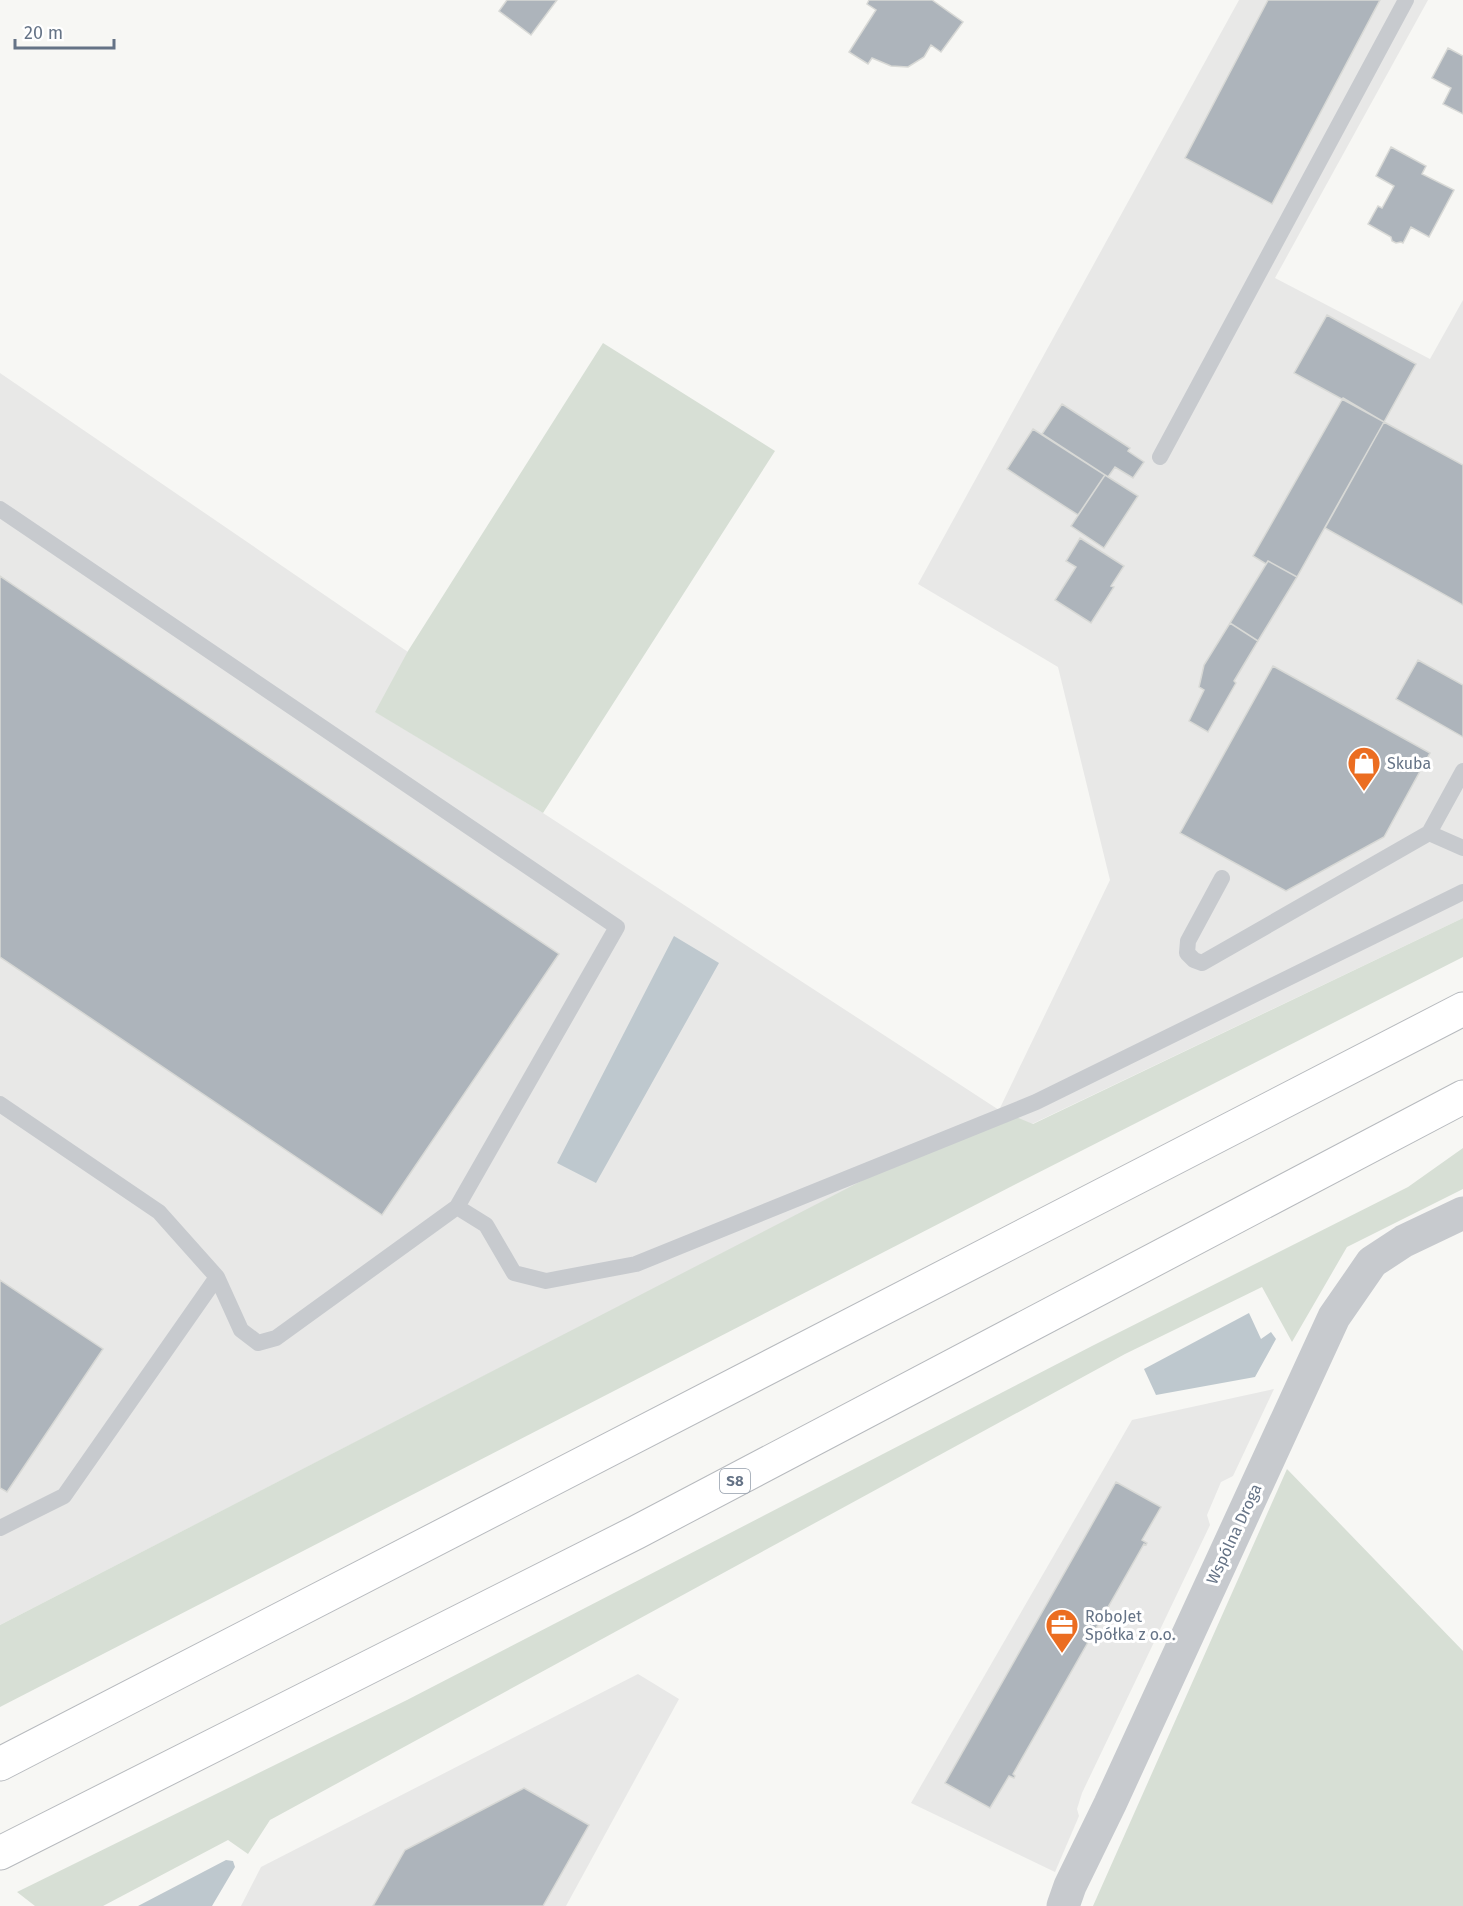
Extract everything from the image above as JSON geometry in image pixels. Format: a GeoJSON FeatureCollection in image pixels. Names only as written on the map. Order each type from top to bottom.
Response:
{"type":"FeatureCollection","features":[{"type":"Feature","properties":{"kind":"highway"},"geometry":{"type":"LineString","coordinates":[[0,1764],[1463,1009]]}},
{"type":"Feature","properties":{"kind":"highway","name":"S8"},"geometry":{"type":"LineString","coordinates":[[0,1853],[637,1532],[1463,1097]]}},
{"type":"Feature","properties":{"kind":"street","name":"Wspólna Droga"},"geometry":{"type":"LineString","coordinates":[[1063,1906],[1070,1886],[1120,1783],[1334,1317],[1372,1262],[1404,1242],[1463,1213]]}},
{"type":"Feature","properties":{"kind":"lane"},"geometry":{"type":"LineString","coordinates":[[1160,456],[1406,0]]}},
{"type":"Feature","properties":{"kind":"lane"},"geometry":{"type":"LineString","coordinates":[[0,509],[617,927],[457,1207],[276,1338],[258,1343],[241,1330],[217,1277],[159,1212],[0,1104]]}},
{"type":"Feature","properties":{"kind":"lane"},"geometry":{"type":"LineString","coordinates":[[1222,878],[1188,941],[1187,953],[1194,960],[1202,963],[1429,833],[1463,771]]}},
{"type":"Feature","properties":{"kind":"lane"},"geometry":{"type":"LineString","coordinates":[[1429,833],[1463,848]]}},
{"type":"Feature","properties":{"kind":"lane"},"geometry":{"type":"LineString","coordinates":[[457,1207],[486,1225],[514,1273],[546,1281],[636,1264],[1035,1102],[1463,892]]}},
{"type":"Feature","properties":{"kind":"lane"},"geometry":{"type":"LineString","coordinates":[[0,1528],[64,1496],[217,1277]]}},
{"type":"Feature","properties":{"kind":"shaded area"},"geometry":{"type":"Polygon","coordinates":[[[1239,0],[1428,0],[1275,278],[1430,359],[1463,300],[1463,918],[1032,1124],[999,1111],[0,1625],[0,373],[408,652],[376,712],[543,813],[999,1110],[1110,880],[1058,667],[918,584],[1239,0]]]}},
{"type":"Feature","properties":{"kind":"shaded area"},"geometry":{"type":"Polygon","coordinates":[[[603,343],[775,451],[543,813],[375,712],[408,651],[603,343]]]}},
{"type":"Feature","properties":{"kind":"shaded area"},"geometry":{"type":"Polygon","coordinates":[[[1463,918],[1463,957],[1016,1184],[0,1707],[0,1625],[999,1110],[1033,1124],[1463,918]]]}},
{"type":"Feature","properties":{"kind":"shaded area"},"geometry":{"type":"Polygon","coordinates":[[[674,936],[719,963],[596,1183],[557,1163],[674,936]]]}},
{"type":"Feature","properties":{"kind":"shaded area"},"geometry":{"type":"Polygon","coordinates":[[[1463,1148],[1463,1189],[1347,1247],[1292,1342],[1262,1287],[1125,1354],[270,1820],[248,1854],[228,1840],[103,1906],[35,1906],[17,1892],[407,1700],[1092,1346],[1408,1187],[1463,1148]]]}},
{"type":"Feature","properties":{"kind":"shaded area"},"geometry":{"type":"Polygon","coordinates":[[[1249,1313],[1261,1339],[1271,1332],[1276,1339],[1255,1377],[1156,1395],[1144,1369],[1249,1313]]]}},
{"type":"Feature","properties":{"kind":"shaded area"},"geometry":{"type":"Polygon","coordinates":[[[1274,1389],[1233,1476],[1221,1482],[1207,1515],[1210,1525],[1082,1793],[1077,1809],[1079,1816],[1055,1872],[911,1803],[1132,1420],[1274,1389]]]}},
{"type":"Feature","properties":{"kind":"shaded area"},"geometry":{"type":"Polygon","coordinates":[[[1287,1469],[1463,1651],[1463,1906],[1093,1906],[1287,1469]]]}},
{"type":"Feature","properties":{"kind":"shaded area"},"geometry":{"type":"Polygon","coordinates":[[[638,1674],[679,1699],[566,1906],[241,1906],[261,1867],[638,1674]]]}},
{"type":"Feature","properties":{"kind":"shaded area"},"geometry":{"type":"Polygon","coordinates":[[[226,1860],[233,1861],[235,1867],[212,1906],[138,1906],[226,1860]]]}},
{"type":"Feature","properties":{"kind":"building"},"geometry":{"type":"Polygon","coordinates":[[[507,0],[557,0],[531,35],[499,11],[507,0]]]}},
{"type":"Feature","properties":{"kind":"building"},"geometry":{"type":"Polygon","coordinates":[[[869,0],[932,0],[963,22],[941,52],[931,45],[924,57],[908,67],[891,66],[872,58],[868,64],[849,52],[876,10],[867,4],[869,0]]]}},
{"type":"Feature","properties":{"kind":"building"},"geometry":{"type":"Polygon","coordinates":[[[1268,0],[1380,0],[1272,204],[1185,158],[1268,0]]]}},
{"type":"Feature","properties":{"kind":"building"},"geometry":{"type":"Polygon","coordinates":[[[1448,48],[1463,56],[1463,114],[1443,104],[1451,88],[1432,78],[1448,48]]]}},
{"type":"Feature","properties":{"kind":"building"},"geometry":{"type":"Polygon","coordinates":[[[1391,147],[1426,166],[1422,174],[1454,190],[1429,237],[1411,227],[1403,243],[1396,243],[1391,237],[1368,224],[1378,206],[1382,208],[1394,186],[1376,176],[1391,147]]]}},
{"type":"Feature","properties":{"kind":"building"},"geometry":{"type":"Polygon","coordinates":[[[1327,315],[1416,364],[1384,422],[1294,373],[1327,315]]]}},
{"type":"Feature","properties":{"kind":"building"},"geometry":{"type":"Polygon","coordinates":[[[1343,398],[1384,422],[1297,577],[1268,561],[1266,564],[1253,556],[1343,398]]]}},
{"type":"Feature","properties":{"kind":"building"},"geometry":{"type":"Polygon","coordinates":[[[1062,404],[1130,448],[1128,451],[1144,462],[1133,478],[1115,467],[1108,477],[1042,434],[1062,404]]]}},
{"type":"Feature","properties":{"kind":"building"},"geometry":{"type":"Polygon","coordinates":[[[1384,422],[1463,465],[1463,605],[1325,528],[1384,422]]]}},
{"type":"Feature","properties":{"kind":"building"},"geometry":{"type":"Polygon","coordinates":[[[1033,429],[1105,475],[1078,515],[1007,469],[1033,429]]]}},
{"type":"Feature","properties":{"kind":"building"},"geometry":{"type":"Polygon","coordinates":[[[1105,475],[1138,496],[1104,548],[1071,526],[1105,475]]]}},
{"type":"Feature","properties":{"kind":"building"},"geometry":{"type":"Polygon","coordinates":[[[1080,538],[1124,566],[1111,586],[1114,587],[1091,623],[1055,600],[1076,567],[1066,561],[1080,538]]]}},
{"type":"Feature","properties":{"kind":"building"},"geometry":{"type":"Polygon","coordinates":[[[1268,561],[1297,577],[1258,641],[1230,623],[1268,561]]]}},
{"type":"Feature","properties":{"kind":"building"},"geometry":{"type":"Polygon","coordinates":[[[0,576],[559,954],[382,1215],[0,957],[0,576]]]}},
{"type":"Feature","properties":{"kind":"building"},"geometry":{"type":"Polygon","coordinates":[[[1230,623],[1258,641],[1208,732],[1189,721],[1204,690],[1199,687],[1204,665],[1230,623]]]}},
{"type":"Feature","properties":{"kind":"building"},"geometry":{"type":"Polygon","coordinates":[[[1418,660],[1463,685],[1463,737],[1396,699],[1418,660]]]}},
{"type":"Feature","properties":{"kind":"building"},"geometry":{"type":"Polygon","coordinates":[[[1273,666],[1430,753],[1384,837],[1286,891],[1180,833],[1273,666]]]}},
{"type":"Feature","properties":{"kind":"building"},"geometry":{"type":"Polygon","coordinates":[[[0,1280],[103,1349],[7,1492],[0,1488],[0,1280]]]}},
{"type":"Feature","properties":{"kind":"building"},"geometry":{"type":"Polygon","coordinates":[[[1116,1482],[1161,1507],[1142,1540],[1147,1543],[1146,1545],[1144,1544],[1013,1774],[1014,1778],[1009,1776],[990,1808],[945,1783],[1116,1482]]]}},
{"type":"Feature","properties":{"kind":"building"},"geometry":{"type":"Polygon","coordinates":[[[524,1788],[589,1825],[543,1906],[373,1906],[405,1850],[524,1788]]]}},
{"type":"Feature","properties":{"kind":"place","name":"Skuba"},"geometry":{"type":"Point","coordinates":[1364,792]}},
{"type":"Feature","properties":{"kind":"place","name":"RoboJet Spółka z o.o."},"geometry":{"type":"Point","coordinates":[1062,1654]}}]}
